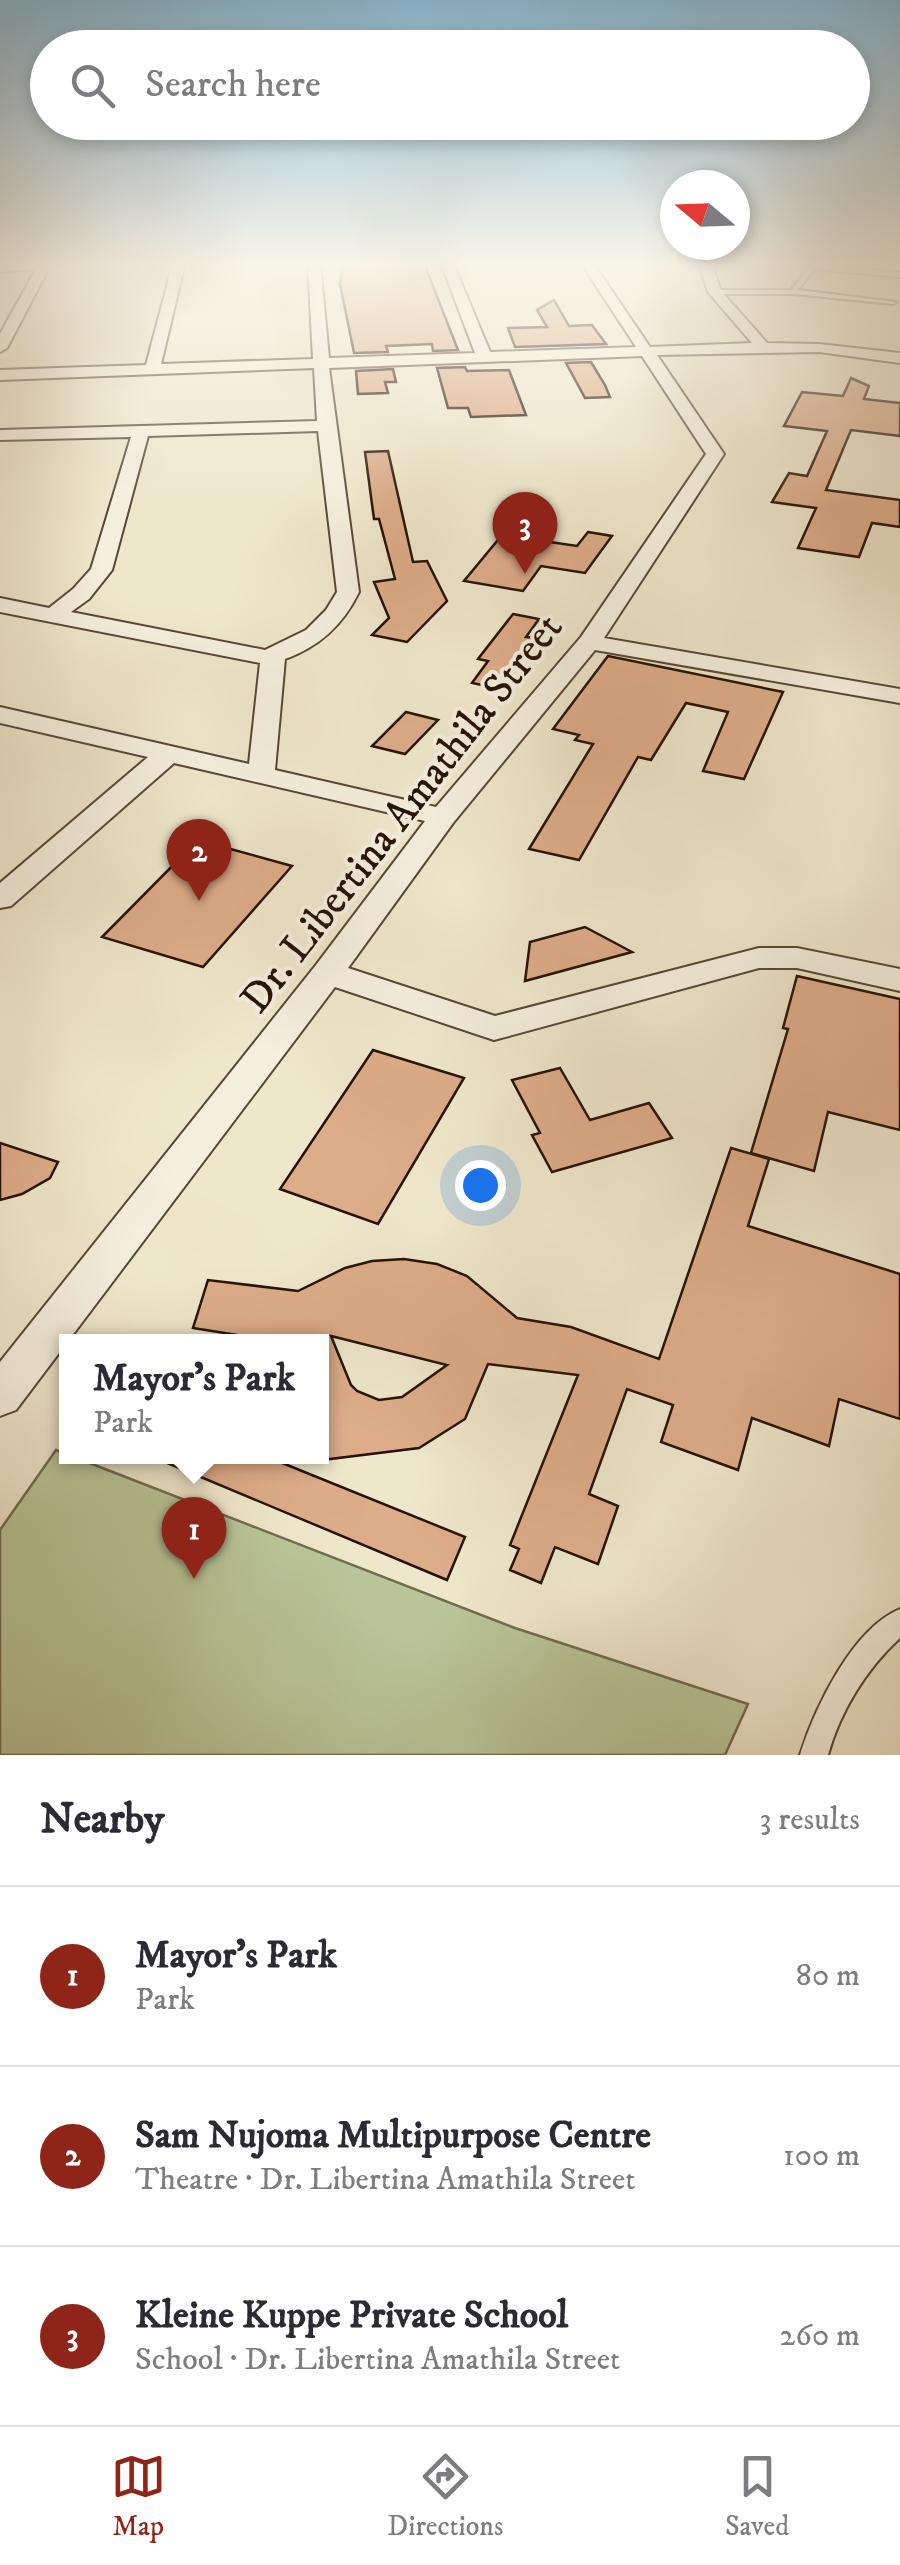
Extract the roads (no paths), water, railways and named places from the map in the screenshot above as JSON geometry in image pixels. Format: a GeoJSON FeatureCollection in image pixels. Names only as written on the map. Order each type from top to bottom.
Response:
{"type":"FeatureCollection","features":[{"type":"Feature","properties":{"kind":"street"},"geometry":{"type":"LineString","coordinates":[[152,370],[158,345]]}},
{"type":"Feature","properties":{"kind":"street"},"geometry":{"type":"LineString","coordinates":[[0,605],[251,656],[273,656],[303,644],[342,606],[348,592],[319,345]]}},
{"type":"Feature","properties":{"kind":"street"},"geometry":{"type":"LineString","coordinates":[[479,345],[485,360]]}},
{"type":"Feature","properties":{"kind":"street","name":"Dr. Libertina Amathila Street"},"geometry":{"type":"LineString","coordinates":[[0,1396],[328,973],[443,817],[589,642],[715,454],[642,345]]}},
{"type":"Feature","properties":{"kind":"street"},"geometry":{"type":"LineString","coordinates":[[0,375],[763,347],[819,348],[900,358]]}},
{"type":"Feature","properties":{"kind":"street"},"geometry":{"type":"LineString","coordinates":[[0,436],[326,426]]}},
{"type":"Feature","properties":{"kind":"street"},"geometry":{"type":"LineString","coordinates":[[52,616],[81,594],[101,570],[141,431]]}},
{"type":"Feature","properties":{"kind":"street"},"geometry":{"type":"LineString","coordinates":[[589,642],[900,696]]}},
{"type":"Feature","properties":{"kind":"street"},"geometry":{"type":"LineString","coordinates":[[261,776],[273,656]]}},
{"type":"Feature","properties":{"kind":"street"},"geometry":{"type":"LineString","coordinates":[[0,714],[443,817]]}},
{"type":"Feature","properties":{"kind":"street"},"geometry":{"type":"LineString","coordinates":[[0,899],[168,754]]}},
{"type":"Feature","properties":{"kind":"street"},"geometry":{"type":"LineString","coordinates":[[328,973],[494,1028],[760,958],[797,958],[900,980]]}},
{"type":"Feature","properties":{"kind":"lane"},"geometry":{"type":"LineString","coordinates":[[814,1755],[820,1727],[884,1633],[900,1622]]}},
{"type":"Feature","properties":{"kind":"place","name":"Kleine Kuppe Private School"},"geometry":{"type":"Point","coordinates":[525,574]}},
{"type":"Feature","properties":{"kind":"place","name":"Sam Nujoma Multipurpose Centre"},"geometry":{"type":"Point","coordinates":[199,901]}},
{"type":"Feature","properties":{"kind":"place","name":"Mayor's Park"},"geometry":{"type":"Point","coordinates":[194,1579]}}]}
